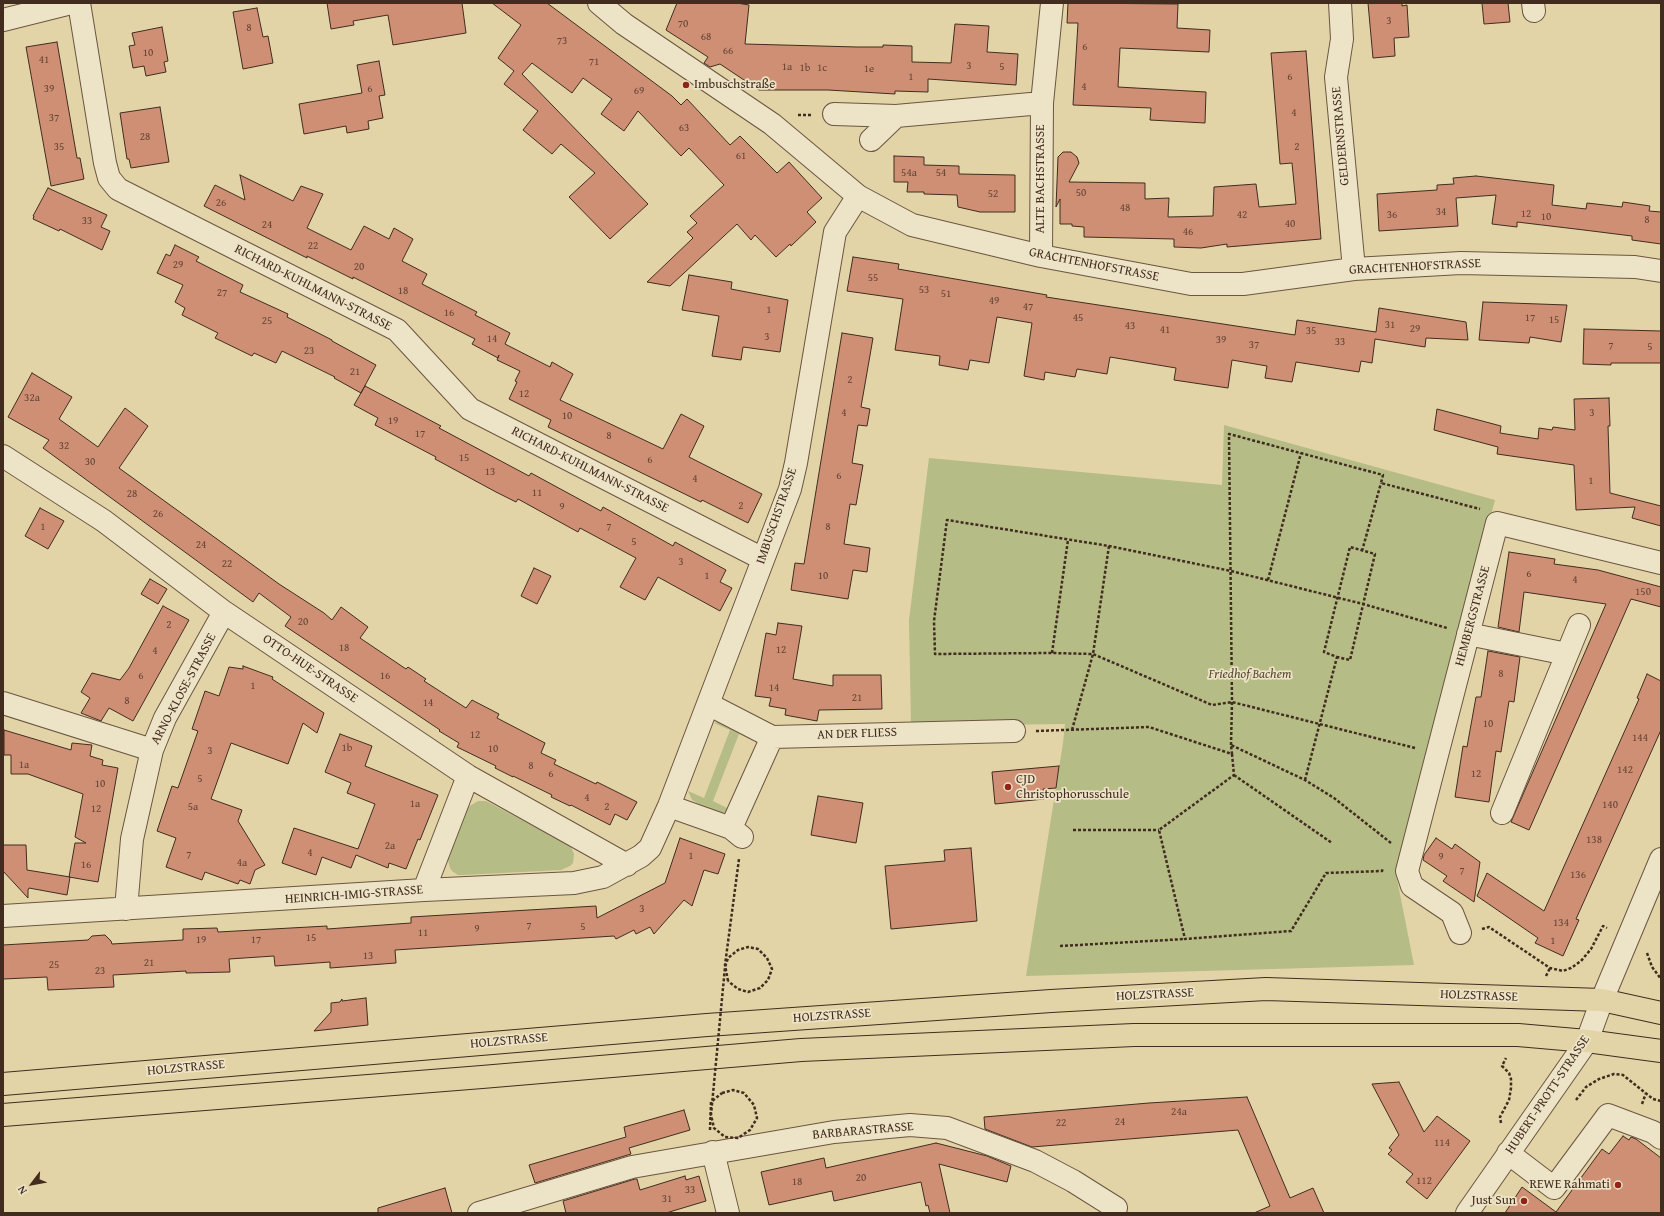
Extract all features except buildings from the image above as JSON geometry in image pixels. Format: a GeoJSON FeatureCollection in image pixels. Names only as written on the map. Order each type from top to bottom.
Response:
{"type":"FeatureCollection","features":[{"type":"Feature","properties":{"kind":"main road","name":"HOLZSTRASSE"},"geometry":{"type":"LineString","coordinates":[[3,1084],[707,1024],[1051,1001],[1266,989],[1602,1000],[1661,1013]]}},
{"type":"Feature","properties":{"kind":"main road"},"geometry":{"type":"LineString","coordinates":[[3,1115],[801,1050],[1134,1035],[1518,1036],[1587,1041],[1661,1051]]}},
{"type":"Feature","properties":{"kind":"street"},"geometry":{"type":"LineString","coordinates":[[3,20],[71,3]]}},
{"type":"Feature","properties":{"kind":"street","name":"RICHARD-KUHLMANN-STRASSE"},"geometry":{"type":"LineString","coordinates":[[79,3],[105,163],[109,178],[118,189],[397,330],[470,409],[763,558]]}},
{"type":"Feature","properties":{"kind":"street","name":"GRACHTENHOFSTRASSE"},"geometry":{"type":"LineString","coordinates":[[599,3],[624,24],[772,124],[858,196],[912,225],[1041,256],[1190,284],[1243,284],[1354,269],[1461,263],[1635,267],[1661,272]]}},
{"type":"Feature","properties":{"kind":"street","name":"ALTE BACHSTRASSE"},"geometry":{"type":"LineString","coordinates":[[1041,256],[1042,103],[1052,3]]}},
{"type":"Feature","properties":{"kind":"street","name":"GELDERNSTRASSE"},"geometry":{"type":"LineString","coordinates":[[1340,3],[1342,39],[1336,77],[1354,269]]}},
{"type":"Feature","properties":{"kind":"street"},"geometry":{"type":"LineString","coordinates":[[834,114],[896,116],[1042,103]]}},
{"type":"Feature","properties":{"kind":"street"},"geometry":{"type":"LineString","coordinates":[[871,140],[896,116]]}},
{"type":"Feature","properties":{"kind":"street","name":"IMBUSCHSTRASSE"},"geometry":{"type":"LineString","coordinates":[[669,806],[790,489],[796,463],[835,232],[858,196]]}},
{"type":"Feature","properties":{"kind":"street","name":"OTTO-HUE-STRASSE"},"geometry":{"type":"LineString","coordinates":[[3,456],[104,521],[224,612],[468,776],[627,865]]}},
{"type":"Feature","properties":{"kind":"street","name":"HEMBERGSTRASSE"},"geometry":{"type":"LineString","coordinates":[[1460,933],[1452,913],[1412,886],[1406,871],[1461,632],[1497,523],[1661,563]]}},
{"type":"Feature","properties":{"kind":"street","name":"ARNO-KLOSE-STRASSE"},"geometry":{"type":"LineString","coordinates":[[126,909],[132,840],[152,750],[165,718],[224,612]]}},
{"type":"Feature","properties":{"kind":"street"},"geometry":{"type":"LineString","coordinates":[[1502,813],[1579,625]]}},
{"type":"Feature","properties":{"kind":"street"},"geometry":{"type":"LineString","coordinates":[[1461,632],[1567,654]]}},
{"type":"Feature","properties":{"kind":"street"},"geometry":{"type":"LineString","coordinates":[[3,703],[152,750]]}},
{"type":"Feature","properties":{"kind":"street","name":"AN DER FLIESS"},"geometry":{"type":"LineString","coordinates":[[708,704],[772,737],[1014,731]]}},
{"type":"Feature","properties":{"kind":"street"},"geometry":{"type":"LineString","coordinates":[[669,806],[737,833],[772,737]]}},
{"type":"Feature","properties":{"kind":"street"},"geometry":{"type":"LineString","coordinates":[[424,890],[468,776]]}},
{"type":"Feature","properties":{"kind":"street","name":"HEINRICH-IMIG-STRASSE"},"geometry":{"type":"LineString","coordinates":[[3,916],[424,890],[574,883],[603,877],[641,856],[650,848],[669,806]]}},
{"type":"Feature","properties":{"kind":"street","name":"HUBERT-PROTT-STRASSE"},"geometry":{"type":"LineString","coordinates":[[1467,1213],[1587,1041],[1602,1000],[1661,859]]}},
{"type":"Feature","properties":{"kind":"street"},"geometry":{"type":"LineString","coordinates":[[1508,1153],[1554,1188],[1608,1115],[1652,1132],[1661,1138]]}},
{"type":"Feature","properties":{"kind":"street","name":"BARBARASTRASSE"},"geometry":{"type":"LineString","coordinates":[[479,1213],[632,1167],[834,1132],[910,1125],[948,1128],[1034,1161],[1073,1181],[1116,1208]]}},
{"type":"Feature","properties":{"kind":"street"},"geometry":{"type":"LineString","coordinates":[[713,1152],[728,1213]]}},
{"type":"Feature","properties":{"kind":"path"},"geometry":{"type":"LineString","coordinates":[[772,124],[784,116],[834,114]]}},
{"type":"Feature","properties":{"kind":"path"},"geometry":{"type":"LineString","coordinates":[[1234,776],[1231,746],[1232,702],[1229,434],[1384,475],[1362,551]]}},
{"type":"Feature","properties":{"kind":"path"},"geometry":{"type":"LineString","coordinates":[[1268,580],[1301,453]]}},
{"type":"Feature","properties":{"kind":"path"},"geometry":{"type":"LineString","coordinates":[[1381,483],[1484,510]]}},
{"type":"Feature","properties":{"kind":"path"},"geometry":{"type":"LineString","coordinates":[[1423,750],[1232,702],[1212,705],[1093,654],[1052,652],[935,654],[934,622],[947,520],[1109,546],[1231,571],[1337,597],[1461,632]]}},
{"type":"Feature","properties":{"kind":"path"},"geometry":{"type":"LineString","coordinates":[[1052,652],[1068,540]]}},
{"type":"Feature","properties":{"kind":"path"},"geometry":{"type":"LineString","coordinates":[[1072,730],[1093,654],[1109,546]]}},
{"type":"Feature","properties":{"kind":"path"},"geometry":{"type":"LineString","coordinates":[[1350,547],[1375,554],[1350,660],[1324,652],[1337,597],[1350,547]]}},
{"type":"Feature","properties":{"kind":"path"},"geometry":{"type":"LineString","coordinates":[[1305,780],[1337,657]]}},
{"type":"Feature","properties":{"kind":"path"},"geometry":{"type":"LineString","coordinates":[[1014,731],[1149,727],[1232,754]]}},
{"type":"Feature","properties":{"kind":"path"},"geometry":{"type":"LineString","coordinates":[[1231,746],[1305,780],[1334,798],[1392,844],[1394,836]]}},
{"type":"Feature","properties":{"kind":"path"},"geometry":{"type":"LineString","coordinates":[[1073,830],[1159,830],[1234,776]]}},
{"type":"Feature","properties":{"kind":"path"},"geometry":{"type":"LineString","coordinates":[[1234,776],[1332,843]]}},
{"type":"Feature","properties":{"kind":"path"},"geometry":{"type":"LineString","coordinates":[[1159,830],[1185,939]]}},
{"type":"Feature","properties":{"kind":"path"},"geometry":{"type":"LineString","coordinates":[[713,1152],[710,1131],[711,1102],[722,1093],[733,1090],[744,1093],[754,1105],[757,1118],[750,1130],[738,1138],[725,1137],[714,1128],[711,1115],[725,967],[728,958],[738,950],[748,947],[758,949],[768,958],[772,969],[768,980],[760,988],[748,992],[738,989],[728,981],[725,965],[737,833]]}},
{"type":"Feature","properties":{"kind":"path"},"geometry":{"type":"LineString","coordinates":[[1060,946],[1291,931],[1326,872],[1382,871],[1384,865]]}},
{"type":"Feature","properties":{"kind":"path"},"geometry":{"type":"LineString","coordinates":[[1460,933],[1489,927],[1550,968],[1562,971],[1571,968],[1581,961],[1591,949],[1603,926]]}},
{"type":"Feature","properties":{"kind":"path"},"geometry":{"type":"LineString","coordinates":[[1647,952],[1652,967],[1661,979]]}},
{"type":"Feature","properties":{"kind":"path"},"geometry":{"type":"LineString","coordinates":[[1502,1066],[1511,1079],[1509,1100]]}},
{"type":"Feature","properties":{"kind":"path"},"geometry":{"type":"LineString","coordinates":[[1573,1104],[1586,1087],[1599,1079],[1614,1074],[1623,1075],[1654,1099],[1661,1101]]}},
{"type":"Feature","properties":{"kind":"green space","name":"Friedhof Bachem"},"geometry":{"type":"Polygon","coordinates":[[[1224,425],[1495,500],[1396,874],[1414,965],[1026,976],[1065,724],[911,726],[909,620],[929,458],[1222,485],[1224,425]]]}},
{"type":"Feature","properties":{"kind":"green space"},"geometry":{"type":"Polygon","coordinates":[[[722,721],[752,734],[755,741],[739,734],[713,801],[729,809],[724,813],[707,809],[692,800],[688,791],[704,798],[730,730],[714,723],[722,721]]]}},
{"type":"Feature","properties":{"kind":"green space"},"geometry":{"type":"Polygon","coordinates":[[[478,801],[486,801],[567,844],[571,847],[574,854],[573,863],[561,870],[458,875],[450,868],[448,860],[468,807],[478,801]]]}},
{"type":"Feature","properties":{"kind":"place","name":"Imbuschstraße"},"geometry":{"type":"Point","coordinates":[686,85]}},
{"type":"Feature","properties":{"kind":"place","name":"CJD Christophorusschule"},"geometry":{"type":"Point","coordinates":[1008,787]}},
{"type":"Feature","properties":{"kind":"place","name":"REWE Rahmati"},"geometry":{"type":"Point","coordinates":[1618,1185]}},
{"type":"Feature","properties":{"kind":"place","name":"Just Sun"},"geometry":{"type":"Point","coordinates":[1524,1201]}}]}
